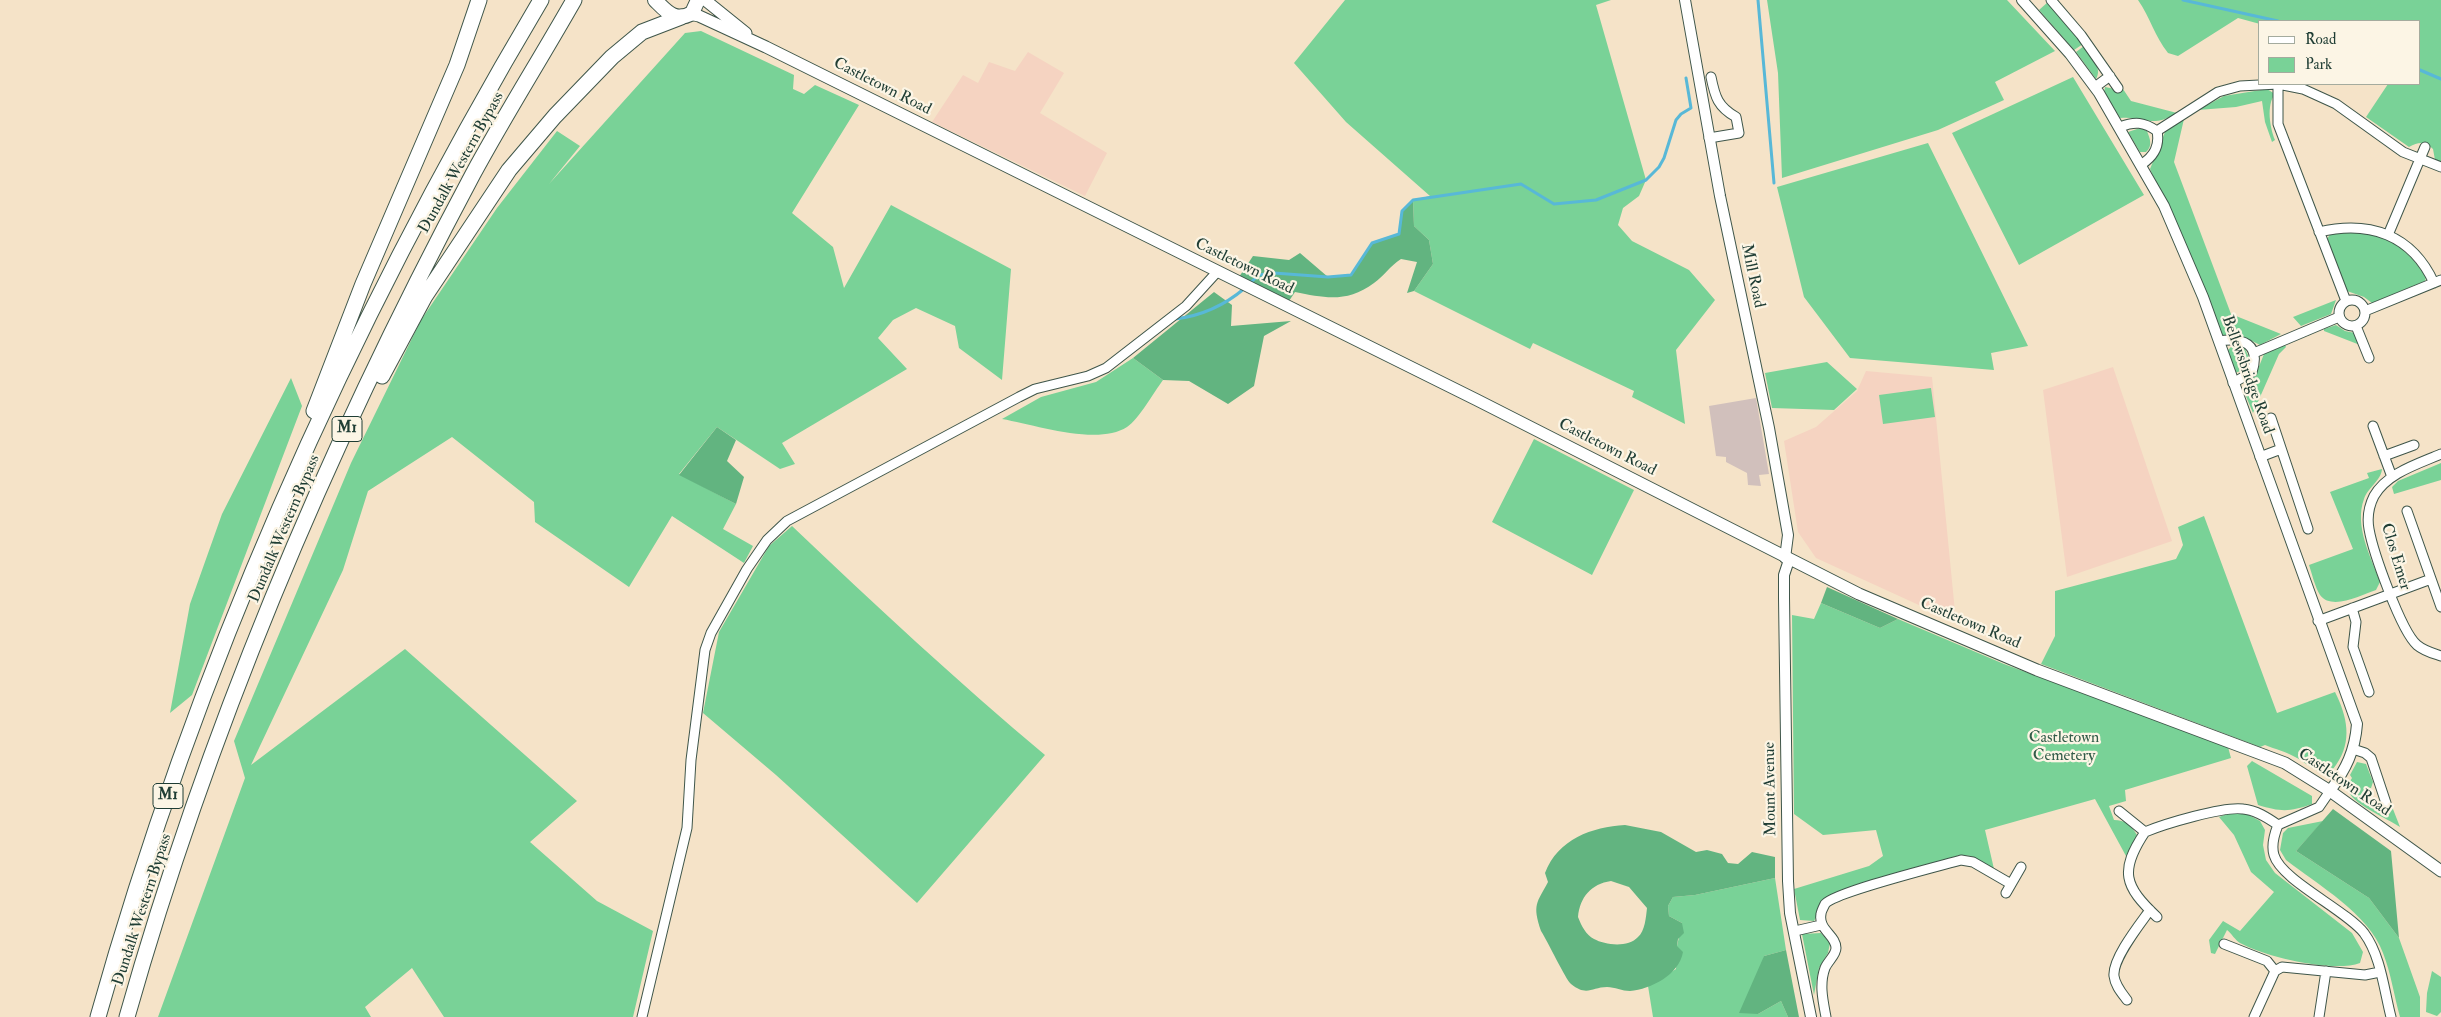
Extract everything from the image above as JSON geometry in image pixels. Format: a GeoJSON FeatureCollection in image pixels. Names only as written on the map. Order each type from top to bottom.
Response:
{"type":"FeatureCollection","features":[{"type":"Feature","properties":{"kind":"highway"},"geometry":{"type":"LineString","coordinates":[[249,578],[363,284],[457,65],[479,0]]}},
{"type":"Feature","properties":{"kind":"highway","name":"Dundalk Western Bypass"},"geometry":{"type":"LineString","coordinates":[[98,1017],[133,896],[194,720],[249,578],[330,399],[422,209],[457,144],[541,0]]}},
{"type":"Feature","properties":{"kind":"highway","name":"Dundalk Western Bypass"},"geometry":{"type":"LineString","coordinates":[[127,1017],[169,881],[235,695],[277,588],[360,399],[474,173],[574,0]]}},
{"type":"Feature","properties":{"kind":"highway"},"geometry":{"type":"LineString","coordinates":[[169,881],[283,593],[378,385],[425,296],[509,170],[555,116],[612,57],[642,32],[685,16]]}},
{"type":"Feature","properties":{"kind":"main road"},"geometry":{"type":"LineString","coordinates":[[660,3],[674,17],[685,16],[696,8],[698,0]]}},
{"type":"Feature","properties":{"kind":"main road","name":"Castletown Road"},"geometry":{"type":"LineString","coordinates":[[705,0],[759,44]]}},
{"type":"Feature","properties":{"kind":"main road","name":"Castletown Road"},"geometry":{"type":"LineString","coordinates":[[685,16],[699,16],[759,44],[1477,400],[1858,594],[2037,670],[2285,763],[2330,791],[2441,871]]}},
{"type":"Feature","properties":{"kind":"street","name":"Mill Road"},"geometry":{"type":"LineString","coordinates":[[1684,0],[1740,297],[1769,428],[1788,535],[1787,559]]}},
{"type":"Feature","properties":{"kind":"street","name":"Bellewsbridge Road"},"geometry":{"type":"LineString","coordinates":[[2022,0],[2070,54],[2095,87],[2120,127],[2164,206],[2203,297],[2318,621],[2357,724],[2348,765],[2330,791]]}},
{"type":"Feature","properties":{"kind":"street"},"geometry":{"type":"LineString","coordinates":[[2051,0],[2081,35],[2118,88]]}},
{"type":"Feature","properties":{"kind":"street"},"geometry":{"type":"LineString","coordinates":[[2095,87],[2110,76]]}},
{"type":"Feature","properties":{"kind":"street"},"geometry":{"type":"LineString","coordinates":[[1709,138],[1738,133],[1736,117],[1721,107],[1715,99],[1711,77]]}},
{"type":"Feature","properties":{"kind":"street"},"geometry":{"type":"LineString","coordinates":[[2157,131],[2218,92],[2240,86],[2259,85]]}},
{"type":"Feature","properties":{"kind":"street"},"geometry":{"type":"LineString","coordinates":[[2278,85],[2278,124],[2346,301]]}},
{"type":"Feature","properties":{"kind":"street"},"geometry":{"type":"LineString","coordinates":[[2283,85],[2303,89],[2336,104],[2403,152],[2441,167]]}},
{"type":"Feature","properties":{"kind":"street"},"geometry":{"type":"LineString","coordinates":[[2120,127],[2137,122],[2147,124],[2157,131],[2156,150],[2151,158],[2142,164]]}},
{"type":"Feature","properties":{"kind":"street"},"geometry":{"type":"LineString","coordinates":[[2388,235],[2425,147]]}},
{"type":"Feature","properties":{"kind":"street"},"geometry":{"type":"LineString","coordinates":[[2319,232],[2337,228],[2356,228],[2388,235],[2404,244],[2420,257],[2437,282],[2365,311]]}},
{"type":"Feature","properties":{"kind":"street"},"geometry":{"type":"LineString","coordinates":[[642,1017],[687,828],[691,760],[704,650],[725,607],[767,540],[787,521],[1019,397],[1036,389],[1106,368],[1186,306],[1217,272]]}},
{"type":"Feature","properties":{"kind":"street"},"geometry":{"type":"LineString","coordinates":[[2346,301],[2358,301],[2365,311],[2363,320],[2356,326],[2346,325],[2339,317],[2340,308],[2346,301]]}},
{"type":"Feature","properties":{"kind":"street"},"geometry":{"type":"LineString","coordinates":[[2254,353],[2339,317]]}},
{"type":"Feature","properties":{"kind":"street"},"geometry":{"type":"LineString","coordinates":[[2356,326],[2369,358]]}},
{"type":"Feature","properties":{"kind":"street"},"geometry":{"type":"LineString","coordinates":[[2219,341],[2240,341],[2248,344],[2256,357],[2252,372],[2233,383]]}},
{"type":"Feature","properties":{"kind":"street"},"geometry":{"type":"LineString","coordinates":[[2271,418],[2308,529]]}},
{"type":"Feature","properties":{"kind":"street"},"geometry":{"type":"LineString","coordinates":[[2373,426],[2392,477]]}},
{"type":"Feature","properties":{"kind":"street"},"geometry":{"type":"LineString","coordinates":[[2384,456],[2414,445]]}},
{"type":"Feature","properties":{"kind":"street"},"geometry":{"type":"LineString","coordinates":[[2260,457],[2281,449]]}},
{"type":"Feature","properties":{"kind":"street","name":"Clos Emer"},"geometry":{"type":"LineString","coordinates":[[2441,454],[2392,477],[2381,485],[2368,512],[2369,530],[2402,626],[2416,645],[2425,651],[2441,656]]}},
{"type":"Feature","properties":{"kind":"street"},"geometry":{"type":"LineString","coordinates":[[2407,511],[2441,607]]}},
{"type":"Feature","properties":{"kind":"street","name":"Mount Avenue"},"geometry":{"type":"LineString","coordinates":[[1787,559],[1784,576],[1784,678],[1788,881],[1790,913],[1811,1017]]}},
{"type":"Feature","properties":{"kind":"street"},"geometry":{"type":"LineString","coordinates":[[2318,621],[2431,579]]}},
{"type":"Feature","properties":{"kind":"street"},"geometry":{"type":"LineString","coordinates":[[2352,608],[2356,622],[2353,647],[2369,692]]}},
{"type":"Feature","properties":{"kind":"street"},"geometry":{"type":"LineString","coordinates":[[2353,749],[2365,753],[2371,758],[2386,803]]}},
{"type":"Feature","properties":{"kind":"street"},"geometry":{"type":"LineString","coordinates":[[2330,791],[2319,807],[2278,825],[2273,840],[2274,856],[2279,865],[2363,932],[2374,952],[2391,1017]]}},
{"type":"Feature","properties":{"kind":"street"},"geometry":{"type":"LineString","coordinates":[[2157,917],[2130,885],[2128,871],[2132,855],[2145,832],[2232,808],[2250,810],[2269,818],[2278,825]]}},
{"type":"Feature","properties":{"kind":"street"},"geometry":{"type":"LineString","coordinates":[[2119,811],[2145,832]]}},
{"type":"Feature","properties":{"kind":"street"},"geometry":{"type":"LineString","coordinates":[[1826,1017],[1822,992],[1822,976],[1836,950],[1836,942],[1821,925],[1821,914],[1826,903],[1840,896],[1961,860],[1973,862],[2008,889],[2021,867]]}},
{"type":"Feature","properties":{"kind":"street"},"geometry":{"type":"LineString","coordinates":[[2127,1000],[2116,985],[2114,974],[2118,960],[2150,910]]}},
{"type":"Feature","properties":{"kind":"street"},"geometry":{"type":"LineString","coordinates":[[1794,931],[1821,925]]}},
{"type":"Feature","properties":{"kind":"street"},"geometry":{"type":"LineString","coordinates":[[2224,944],[2267,961],[2275,971]]}},
{"type":"Feature","properties":{"kind":"street"},"geometry":{"type":"LineString","coordinates":[[2254,1017],[2275,971],[2282,967],[2365,975],[2380,972]]}},
{"type":"Feature","properties":{"kind":"street"},"geometry":{"type":"LineString","coordinates":[[2319,1017],[2326,971]]}},
{"type":"Feature","properties":{"kind":"shaded area"},"geometry":{"type":"Polygon","coordinates":[[[1028,52],[1064,73],[1040,113],[1107,153],[1085,196],[932,122],[963,75],[978,83],[989,62],[1015,71],[1028,52]]]}},
{"type":"Feature","properties":{"kind":"shaded area"},"geometry":{"type":"Polygon","coordinates":[[[2113,367],[2172,541],[2067,577],[2043,390],[2113,367]]]}},
{"type":"Feature","properties":{"kind":"shaded area"},"geometry":{"type":"Polygon","coordinates":[[[1866,371],[1932,377],[1956,622],[1816,558],[1798,532],[1784,441],[1816,427],[1857,391],[1866,371]]]}},
{"type":"Feature","properties":{"kind":"shaded area"},"geometry":{"type":"Polygon","coordinates":[[[1756,398],[1769,474],[1759,475],[1761,486],[1748,485],[1747,473],[1726,462],[1726,457],[1716,456],[1709,406],[1756,398]]]}},
{"type":"Feature","properties":{"kind":"green space"},"geometry":{"type":"Polygon","coordinates":[[[1345,0],[1611,0],[1596,5],[1646,180],[1639,196],[1623,208],[1618,225],[1632,241],[1689,270],[1715,300],[1676,350],[1685,424],[1632,397],[1634,391],[1533,343],[1530,349],[1414,291],[1433,264],[1429,240],[1414,226],[1413,200],[1430,196],[1346,122],[1294,63],[1345,0]]]}},
{"type":"Feature","properties":{"kind":"green space"},"geometry":{"type":"Polygon","coordinates":[[[1767,0],[2007,0],[2055,51],[1995,82],[2004,100],[1938,130],[1782,178],[1778,73],[1767,0]]]}},
{"type":"Feature","properties":{"kind":"green space"},"geometry":{"type":"Polygon","coordinates":[[[2138,0],[2441,0],[2441,162],[2435,160],[2433,149],[2427,145],[2419,143],[2409,147],[2366,117],[2387,85],[2421,85],[2421,20],[2258,20],[2258,23],[2238,18],[2178,56],[2168,53],[2163,47],[2138,0]]]}},
{"type":"Feature","properties":{"kind":"green space"},"geometry":{"type":"Polygon","coordinates":[[[2048,2],[2083,44],[2074,50],[2039,10],[2048,2]]]}},
{"type":"Feature","properties":{"kind":"green space"},"geometry":{"type":"Polygon","coordinates":[[[701,31],[794,75],[793,89],[804,94],[815,85],[859,105],[792,213],[833,247],[844,288],[891,205],[1011,269],[1002,380],[959,348],[955,326],[916,308],[893,320],[878,338],[907,369],[782,443],[795,464],[780,469],[717,427],[679,474],[736,504],[723,529],[753,546],[744,563],[672,516],[629,587],[535,522],[534,502],[452,437],[368,491],[343,570],[251,765],[405,649],[577,801],[530,842],[597,901],[653,931],[633,1017],[444,1017],[412,968],[365,1007],[371,1017],[158,1017],[245,778],[234,741],[351,463],[421,320],[497,208],[557,131],[580,146],[549,184],[685,33],[701,31]]]}},
{"type":"Feature","properties":{"kind":"green space"},"geometry":{"type":"Polygon","coordinates":[[[2084,46],[2097,66],[2098,75],[2096,79],[2076,52],[2084,46]]]}},
{"type":"Feature","properties":{"kind":"green space"},"geometry":{"type":"Polygon","coordinates":[[[2073,77],[2144,195],[2019,265],[1952,133],[2073,77]]]}},
{"type":"Feature","properties":{"kind":"green space"},"geometry":{"type":"Polygon","coordinates":[[[2121,86],[2131,101],[2177,113],[2168,118],[2154,121],[2120,118],[2104,92],[2105,87],[2115,89],[2121,86]]]}},
{"type":"Feature","properties":{"kind":"green space"},"geometry":{"type":"Polygon","coordinates":[[[2267,89],[2275,94],[2270,104],[2270,123],[2275,140],[2272,142],[2265,122],[2262,101],[2236,107],[2198,110],[2224,96],[2267,89]]]}},
{"type":"Feature","properties":{"kind":"green space"},"geometry":{"type":"Polygon","coordinates":[[[2184,119],[2174,162],[2231,314],[2281,334],[2260,345],[2248,339],[2221,335],[2206,294],[2150,169],[2169,126],[2184,119]]]}},
{"type":"Feature","properties":{"kind":"green space"},"geometry":{"type":"Polygon","coordinates":[[[2140,128],[2147,131],[2150,140],[2150,147],[2146,152],[2140,152],[2128,132],[2140,128]]]}},
{"type":"Feature","properties":{"kind":"green space"},"geometry":{"type":"Polygon","coordinates":[[[1928,143],[2028,346],[1991,353],[1994,370],[1850,358],[1804,297],[1777,187],[1928,143]]]}},
{"type":"Feature","properties":{"kind":"green space"},"geometry":{"type":"Polygon","coordinates":[[[1413,200],[1414,226],[1429,240],[1433,264],[1414,291],[1407,293],[1417,262],[1401,259],[1374,283],[1364,289],[1354,294],[1336,297],[1295,292],[1289,301],[1239,277],[1253,256],[1289,260],[1300,253],[1328,277],[1351,275],[1372,243],[1399,234],[1402,211],[1413,200]]]}},
{"type":"Feature","properties":{"kind":"green space"},"geometry":{"type":"Polygon","coordinates":[[[2351,231],[2385,239],[2403,250],[2411,257],[2426,277],[2425,281],[2372,303],[2364,297],[2347,291],[2327,239],[2331,233],[2351,231]]]}},
{"type":"Feature","properties":{"kind":"green space"},"geometry":{"type":"Polygon","coordinates":[[[1214,292],[1232,305],[1231,326],[1291,321],[1264,336],[1254,386],[1228,404],[1189,381],[1163,380],[1133,358],[1214,292]]]}},
{"type":"Feature","properties":{"kind":"green space"},"geometry":{"type":"Polygon","coordinates":[[[2336,300],[2331,314],[2301,326],[2293,317],[2336,300]]]}},
{"type":"Feature","properties":{"kind":"green space"},"geometry":{"type":"Polygon","coordinates":[[[2336,325],[2345,331],[2355,333],[2360,345],[2324,331],[2324,329],[2336,325]]]}},
{"type":"Feature","properties":{"kind":"green space"},"geometry":{"type":"Polygon","coordinates":[[[2285,345],[2286,347],[2279,354],[2253,413],[2245,394],[2246,383],[2258,369],[2264,354],[2285,345]]]}},
{"type":"Feature","properties":{"kind":"green space"},"geometry":{"type":"Polygon","coordinates":[[[2231,347],[2244,347],[2250,359],[2246,369],[2235,373],[2227,351],[2231,347]]]}},
{"type":"Feature","properties":{"kind":"green space"},"geometry":{"type":"Polygon","coordinates":[[[1133,358],[1163,380],[1141,412],[1127,427],[1100,435],[1084,434],[1002,419],[1041,397],[1096,382],[1133,358]]]}},
{"type":"Feature","properties":{"kind":"green space"},"geometry":{"type":"Polygon","coordinates":[[[1827,362],[1857,389],[1834,410],[1772,408],[1765,373],[1827,362]]]}},
{"type":"Feature","properties":{"kind":"green space"},"geometry":{"type":"Polygon","coordinates":[[[291,378],[302,406],[192,695],[170,713],[190,604],[222,514],[291,378]]]}},
{"type":"Feature","properties":{"kind":"green space"},"geometry":{"type":"Polygon","coordinates":[[[1931,388],[1935,417],[1883,424],[1879,395],[1931,388]]]}},
{"type":"Feature","properties":{"kind":"green space"},"geometry":{"type":"Polygon","coordinates":[[[717,427],[736,440],[727,461],[744,477],[736,504],[679,475],[717,427]]]}},
{"type":"Feature","properties":{"kind":"green space"},"geometry":{"type":"Polygon","coordinates":[[[1534,439],[1634,490],[1592,575],[1492,522],[1534,439]]]}},
{"type":"Feature","properties":{"kind":"green space"},"geometry":{"type":"Polygon","coordinates":[[[2441,463],[2441,480],[2394,494],[2392,487],[2398,481],[2441,463]]]}},
{"type":"Feature","properties":{"kind":"green space"},"geometry":{"type":"Polygon","coordinates":[[[2382,469],[2379,477],[2368,491],[2361,509],[2362,531],[2380,582],[2376,590],[2355,598],[2339,602],[2325,600],[2318,592],[2309,565],[2353,549],[2330,492],[2369,478],[2367,473],[2382,469]]]}},
{"type":"Feature","properties":{"kind":"green space"},"geometry":{"type":"Polygon","coordinates":[[[2204,516],[2277,713],[2335,692],[2343,710],[2346,738],[2341,756],[2330,771],[2317,770],[2285,752],[2265,745],[2260,747],[2041,664],[2055,636],[2055,591],[2176,559],[2183,545],[2178,527],[2204,516]]]}},
{"type":"Feature","properties":{"kind":"green space"},"geometry":{"type":"Polygon","coordinates":[[[792,526],[917,642],[1045,755],[917,903],[776,775],[703,713],[719,632],[769,546],[792,526]]]}},
{"type":"Feature","properties":{"kind":"green space"},"geometry":{"type":"Polygon","coordinates":[[[1827,587],[1898,619],[1880,628],[1821,603],[1827,587]]]}},
{"type":"Feature","properties":{"kind":"green space","name":"Castletown Cemetery"},"geometry":{"type":"Polygon","coordinates":[[[1821,603],[1880,628],[1898,619],[2004,664],[2228,747],[2231,758],[2125,790],[2126,801],[2109,806],[2114,820],[2127,824],[2137,835],[2126,856],[2095,799],[1985,830],[1994,869],[1971,856],[1960,855],[1838,892],[1824,901],[1814,921],[1800,920],[1794,889],[1869,866],[1883,856],[1876,830],[1823,835],[1794,814],[1792,615],[1814,619],[1821,603]]]}},
{"type":"Feature","properties":{"kind":"green space"},"geometry":{"type":"Polygon","coordinates":[[[2252,761],[2312,796],[2312,804],[2298,809],[2285,810],[2258,805],[2247,766],[2252,761]]]}},
{"type":"Feature","properties":{"kind":"green space"},"geometry":{"type":"Polygon","coordinates":[[[2357,762],[2366,764],[2373,782],[2371,788],[2366,791],[2369,798],[2378,800],[2381,806],[2391,804],[2400,827],[2362,805],[2350,794],[2348,788],[2352,778],[2350,775],[2357,762]]]}},
{"type":"Feature","properties":{"kind":"green space"},"geometry":{"type":"Polygon","coordinates":[[[2333,809],[2391,851],[2399,938],[2369,898],[2296,851],[2333,809]]]}},
{"type":"Feature","properties":{"kind":"green space"},"geometry":{"type":"Polygon","coordinates":[[[2243,812],[2260,821],[2265,830],[2263,845],[2266,860],[2275,873],[2352,933],[2363,952],[2360,963],[2348,966],[2317,965],[2282,958],[2240,943],[2227,930],[2215,954],[2211,953],[2209,940],[2223,921],[2240,931],[2274,892],[2251,872],[2234,835],[2219,817],[2230,813],[2243,812]]]}},
{"type":"Feature","properties":{"kind":"green space"},"geometry":{"type":"Polygon","coordinates":[[[2323,821],[2296,851],[2369,898],[2399,938],[2420,997],[2420,1017],[2400,1017],[2383,953],[2376,939],[2366,926],[2341,901],[2286,860],[2280,850],[2283,833],[2288,828],[2323,821]]]}},
{"type":"Feature","properties":{"kind":"green space"},"geometry":{"type":"Polygon","coordinates":[[[1625,825],[1661,832],[1696,852],[1707,850],[1722,854],[1728,863],[1738,864],[1752,852],[1775,857],[1775,878],[1695,895],[1673,897],[1668,906],[1669,916],[1682,923],[1684,933],[1678,939],[1677,946],[1683,952],[1676,968],[1655,984],[1638,990],[1627,991],[1602,987],[1585,991],[1581,990],[1571,984],[1541,931],[1536,909],[1548,882],[1545,873],[1558,851],[1567,843],[1589,832],[1625,825]],[[1611,881],[1592,888],[1584,898],[1578,917],[1584,930],[1591,937],[1604,943],[1623,944],[1634,940],[1640,934],[1645,924],[1647,908],[1629,887],[1611,881]]]}},
{"type":"Feature","properties":{"kind":"green space"},"geometry":{"type":"Polygon","coordinates":[[[1775,878],[1786,950],[1764,956],[1758,1014],[1781,1001],[1788,1017],[1653,1017],[1648,986],[1676,969],[1677,946],[1682,923],[1669,916],[1668,906],[1673,897],[1695,895],[1775,878]]]}},
{"type":"Feature","properties":{"kind":"green space"},"geometry":{"type":"Polygon","coordinates":[[[1821,933],[1830,943],[1828,953],[1819,968],[1814,995],[1802,934],[1821,933]]]}},
{"type":"Feature","properties":{"kind":"green space"},"geometry":{"type":"Polygon","coordinates":[[[1786,950],[1799,1017],[1788,1017],[1781,1001],[1758,1014],[1739,1013],[1764,956],[1786,950]]]}},
{"type":"Feature","properties":{"kind":"green space"},"geometry":{"type":"Polygon","coordinates":[[[2432,971],[2441,977],[2441,1012],[2437,1016],[2426,1012],[2427,993],[2432,971]]]}},
{"type":"Feature","properties":{"kind":"waterway"},"geometry":{"type":"LineString","coordinates":[[1758,0],[1774,183]]}},
{"type":"Feature","properties":{"kind":"waterway"},"geometry":{"type":"LineString","coordinates":[[2183,0],[2273,20]]}},
{"type":"Feature","properties":{"kind":"waterway"},"geometry":{"type":"LineString","coordinates":[[2421,70],[2441,79]]}},
{"type":"Feature","properties":{"kind":"waterway"},"geometry":{"type":"LineString","coordinates":[[1250,283],[1259,275],[1274,273],[1328,277],[1351,275],[1372,243],[1399,234],[1402,211],[1413,200],[1521,184],[1554,204],[1596,200],[1646,180],[1659,167],[1664,158],[1676,120],[1681,114],[1691,108],[1686,78]]}},
{"type":"Feature","properties":{"kind":"waterway"},"geometry":{"type":"LineString","coordinates":[[1175,319],[1185,318],[1212,309],[1229,300],[1245,288]]}}]}
